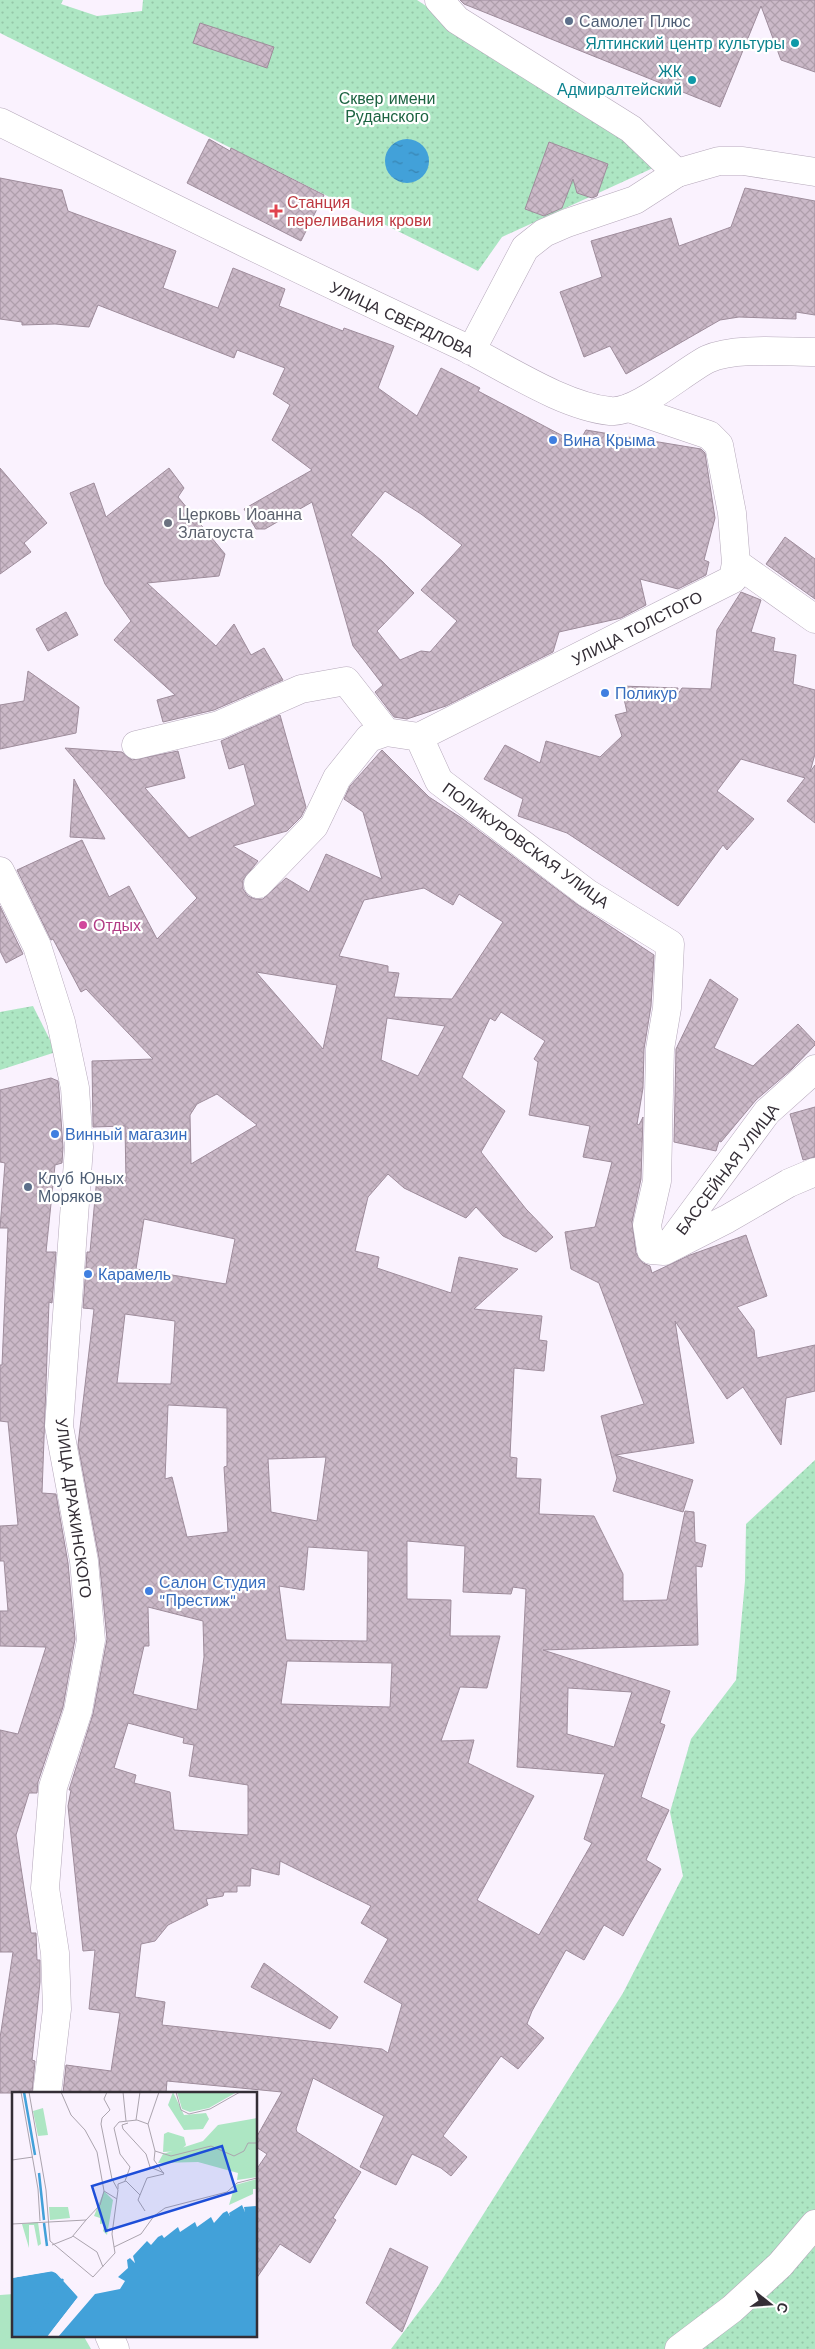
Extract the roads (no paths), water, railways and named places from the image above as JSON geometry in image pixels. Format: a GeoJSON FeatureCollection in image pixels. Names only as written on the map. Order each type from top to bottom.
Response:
{"type":"FeatureCollection","features":[{"type":"Feature","properties":{"kind":"street"},"geometry":{"type":"LineString","coordinates":[[439,0],[457,20],[631,129],[677,173]]}},
{"type":"Feature","properties":{"kind":"street","name":"УЛИЦА СВЕРДЛОВА"},"geometry":{"type":"LineString","coordinates":[[0,122],[300,271],[471,350],[572,401],[611,411],[630,408],[709,358],[749,351],[815,352]]}},
{"type":"Feature","properties":{"kind":"street"},"geometry":{"type":"LineString","coordinates":[[471,350],[525,248],[544,233],[567,223],[635,200],[677,173],[719,162],[743,161],[815,172]]}},
{"type":"Feature","properties":{"kind":"street"},"geometry":{"type":"LineString","coordinates":[[630,408],[709,435],[719,445],[732,513],[736,563],[815,619]]}},
{"type":"Feature","properties":{"kind":"street","name":"УЛИЦА ТОЛСТОГО"},"geometry":{"type":"LineString","coordinates":[[419,737],[733,580],[736,563]]}},
{"type":"Feature","properties":{"kind":"street"},"geometry":{"type":"LineString","coordinates":[[136,745],[219,726],[301,689],[346,682],[386,732]]}},
{"type":"Feature","properties":{"kind":"street"},"geometry":{"type":"LineString","coordinates":[[258,884],[314,826],[337,778],[369,738],[386,732],[419,737]]}},
{"type":"Feature","properties":{"kind":"street","name":"ПОЛИКУРОВСКАЯ УЛИЦА"},"geometry":{"type":"LineString","coordinates":[[419,737],[439,781],[587,893],[670,944],[667,1008],[660,1049],[657,1181],[647,1225],[651,1250],[664,1251]]}},
{"type":"Feature","properties":{"kind":"street","name":"УЛИЦА ДРАЖИНСКОГО"},"geometry":{"type":"LineString","coordinates":[[0,871],[38,946],[59,1014],[75,1088],[79,1147],[59,1426],[84,1560],[91,1640],[78,1711],[53,1786],[45,1888],[55,1953],[56,2009],[47,2092]]}},
{"type":"Feature","properties":{"kind":"street","name":"БАССЕЙНАЯ УЛИЦА"},"geometry":{"type":"LineString","coordinates":[[664,1251],[767,1112],[815,1069]]}},
{"type":"Feature","properties":{"kind":"street"},"geometry":{"type":"LineString","coordinates":[[664,1251],[726,1220],[789,1183],[815,1172]]}},
{"type":"Feature","properties":{"kind":"street"},"geometry":{"type":"LineString","coordinates":[[679,2349],[732,2309],[780,2265],[815,2224]]}},
{"type":"Feature","properties":{"kind":"street"},"geometry":{"type":"LineString","coordinates":[[110,2336],[115,2349]]}},
{"type":"Feature","properties":{"kind":"water"},"geometry":{"type":"Polygon","coordinates":[[[407,139],[419,143],[425,149],[429,161],[425,173],[419,179],[407,183],[395,179],[389,173],[385,161],[389,149],[395,143],[407,139]]]}},
{"type":"Feature","properties":{"kind":"place","name":"Самолет Плюс"},"geometry":{"type":"Point","coordinates":[569,21]}},
{"type":"Feature","properties":{"kind":"place","name":"Ялтинский центр культуры"},"geometry":{"type":"Point","coordinates":[795,43]}},
{"type":"Feature","properties":{"kind":"place","name":"ЖК Адмиралтейский"},"geometry":{"type":"Point","coordinates":[692,80]}},
{"type":"Feature","properties":{"kind":"place","name":"Станция переливания крови"},"geometry":{"type":"Point","coordinates":[276,211]}},
{"type":"Feature","properties":{"kind":"place","name":"Вина Крыма"},"geometry":{"type":"Point","coordinates":[553,440]}},
{"type":"Feature","properties":{"kind":"place","name":"Церковь Иоанна Златоуста"},"geometry":{"type":"Point","coordinates":[168,523]}},
{"type":"Feature","properties":{"kind":"place","name":"Поликур"},"geometry":{"type":"Point","coordinates":[605,693]}},
{"type":"Feature","properties":{"kind":"place","name":"Отдых"},"geometry":{"type":"Point","coordinates":[83,925]}},
{"type":"Feature","properties":{"kind":"place","name":"Винный магазин"},"geometry":{"type":"Point","coordinates":[55,1134]}},
{"type":"Feature","properties":{"kind":"place","name":"Клуб Юных Моряков"},"geometry":{"type":"Point","coordinates":[28,1187]}},
{"type":"Feature","properties":{"kind":"place","name":"Карамель"},"geometry":{"type":"Point","coordinates":[88,1274]}},
{"type":"Feature","properties":{"kind":"place","name":"Салон Студия \"Престиж\""},"geometry":{"type":"Point","coordinates":[149,1591]}},
{"type":"Feature","properties":{"kind":"park label","name":"Сквер имени Руданского"},"geometry":{"type":"Point","coordinates":[387,107]}}]}
